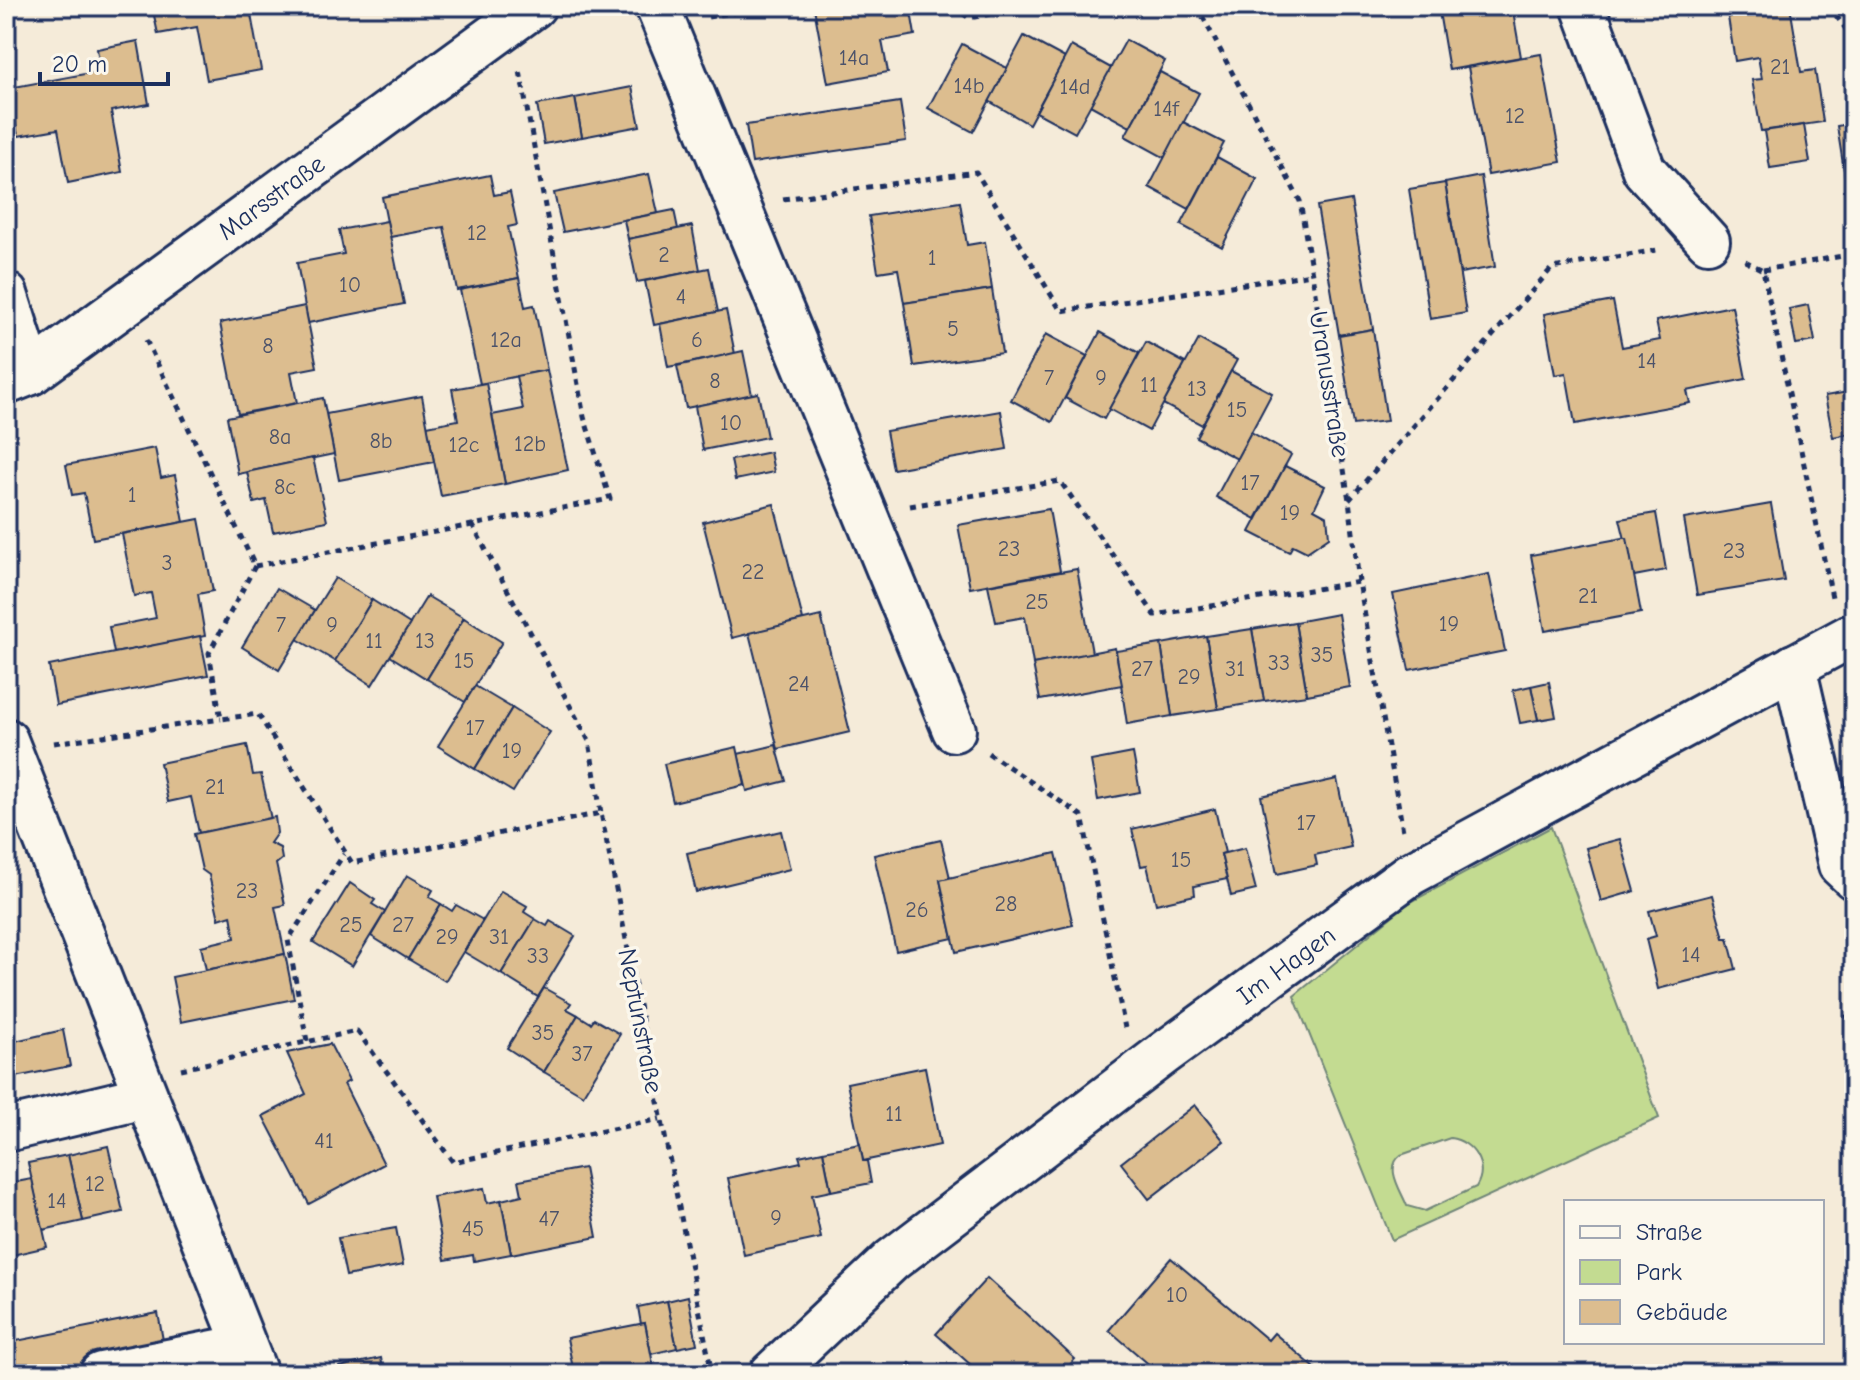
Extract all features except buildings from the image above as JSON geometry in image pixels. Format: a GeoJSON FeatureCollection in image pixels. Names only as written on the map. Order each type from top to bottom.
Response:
{"type":"FeatureCollection","features":[{"type":"Feature","properties":{"kind":"street"},"geometry":{"type":"LineString","coordinates":[[1583,6],[1644,170],[1708,241]]}},
{"type":"Feature","properties":{"kind":"street","name":"Marsstraße"},"geometry":{"type":"LineString","coordinates":[[18,378],[128,302],[522,14]]}},
{"type":"Feature","properties":{"kind":"street"},"geometry":{"type":"LineString","coordinates":[[661,16],[954,730]]}},
{"type":"Feature","properties":{"kind":"street"},"geometry":{"type":"LineString","coordinates":[[6,294],[18,378]]}},
{"type":"Feature","properties":{"kind":"street","name":"Im Hagen"},"geometry":{"type":"LineString","coordinates":[[771,1374],[892,1260],[1410,874],[1847,638]]}},
{"type":"Feature","properties":{"kind":"street"},"geometry":{"type":"LineString","coordinates":[[1794,666],[1840,865],[1854,878]]}},
{"type":"Feature","properties":{"kind":"street"},"geometry":{"type":"LineString","coordinates":[[8,745],[250,1360],[101,1374]]}},
{"type":"Feature","properties":{"kind":"street"},"geometry":{"type":"LineString","coordinates":[[6,1130],[142,1088]]}},
{"type":"Feature","properties":{"kind":"path"},"geometry":{"type":"LineString","coordinates":[[661,16],[770,6]]}},
{"type":"Feature","properties":{"kind":"path"},"geometry":{"type":"LineString","coordinates":[[953,6],[969,18],[1035,6]]}},
{"type":"Feature","properties":{"kind":"path"},"geometry":{"type":"LineString","coordinates":[[1197,6],[1300,201],[1312,274]]}},
{"type":"Feature","properties":{"kind":"path"},"geometry":{"type":"LineString","coordinates":[[1829,6],[1854,40]]}},
{"type":"Feature","properties":{"kind":"path"},"geometry":{"type":"LineString","coordinates":[[255,566],[610,499],[584,417],[522,14]]}},
{"type":"Feature","properties":{"kind":"path","name":"Uranusstraße"},"geometry":{"type":"LineString","coordinates":[[739,206],[976,172],[1061,311],[1312,274],[1349,500],[1359,582],[1410,874]]}},
{"type":"Feature","properties":{"kind":"path"},"geometry":{"type":"LineString","coordinates":[[1349,500],[1552,268],[1708,241],[1763,270],[1854,254]]}},
{"type":"Feature","properties":{"kind":"path"},"geometry":{"type":"LineString","coordinates":[[1763,270],[1847,638]]}},
{"type":"Feature","properties":{"kind":"path"},"geometry":{"type":"LineString","coordinates":[[128,302],[255,566]]}},
{"type":"Feature","properties":{"kind":"path"},"geometry":{"type":"LineString","coordinates":[[865,514],[1060,481],[1155,615],[1359,582]]}},
{"type":"Feature","properties":{"kind":"path","name":"Neptunstraße"},"geometry":{"type":"LineString","coordinates":[[142,1088],[307,1041],[357,1031],[453,1162],[660,1119],[589,741],[472,524]]}},
{"type":"Feature","properties":{"kind":"path"},"geometry":{"type":"LineString","coordinates":[[221,719],[209,653],[255,566]]}},
{"type":"Feature","properties":{"kind":"path"},"geometry":{"type":"LineString","coordinates":[[8,745],[258,714],[352,863],[601,813]]}},
{"type":"Feature","properties":{"kind":"path"},"geometry":{"type":"LineString","coordinates":[[954,730],[1082,816],[1135,1076]]}},
{"type":"Feature","properties":{"kind":"path"},"geometry":{"type":"LineString","coordinates":[[307,1041],[288,940],[344,854]]}},
{"type":"Feature","properties":{"kind":"path"},"geometry":{"type":"LineString","coordinates":[[660,1119],[712,1374]]}},
{"type":"Feature","properties":{"kind":"green space"},"geometry":{"type":"Polygon","coordinates":[[[1551,827],[1659,1118],[1392,1240],[1294,996],[1407,904],[1551,827]],[[1450,1138],[1401,1155],[1396,1160],[1395,1179],[1407,1206],[1425,1211],[1476,1187],[1480,1179],[1480,1163],[1472,1149],[1450,1138]]]}}]}
